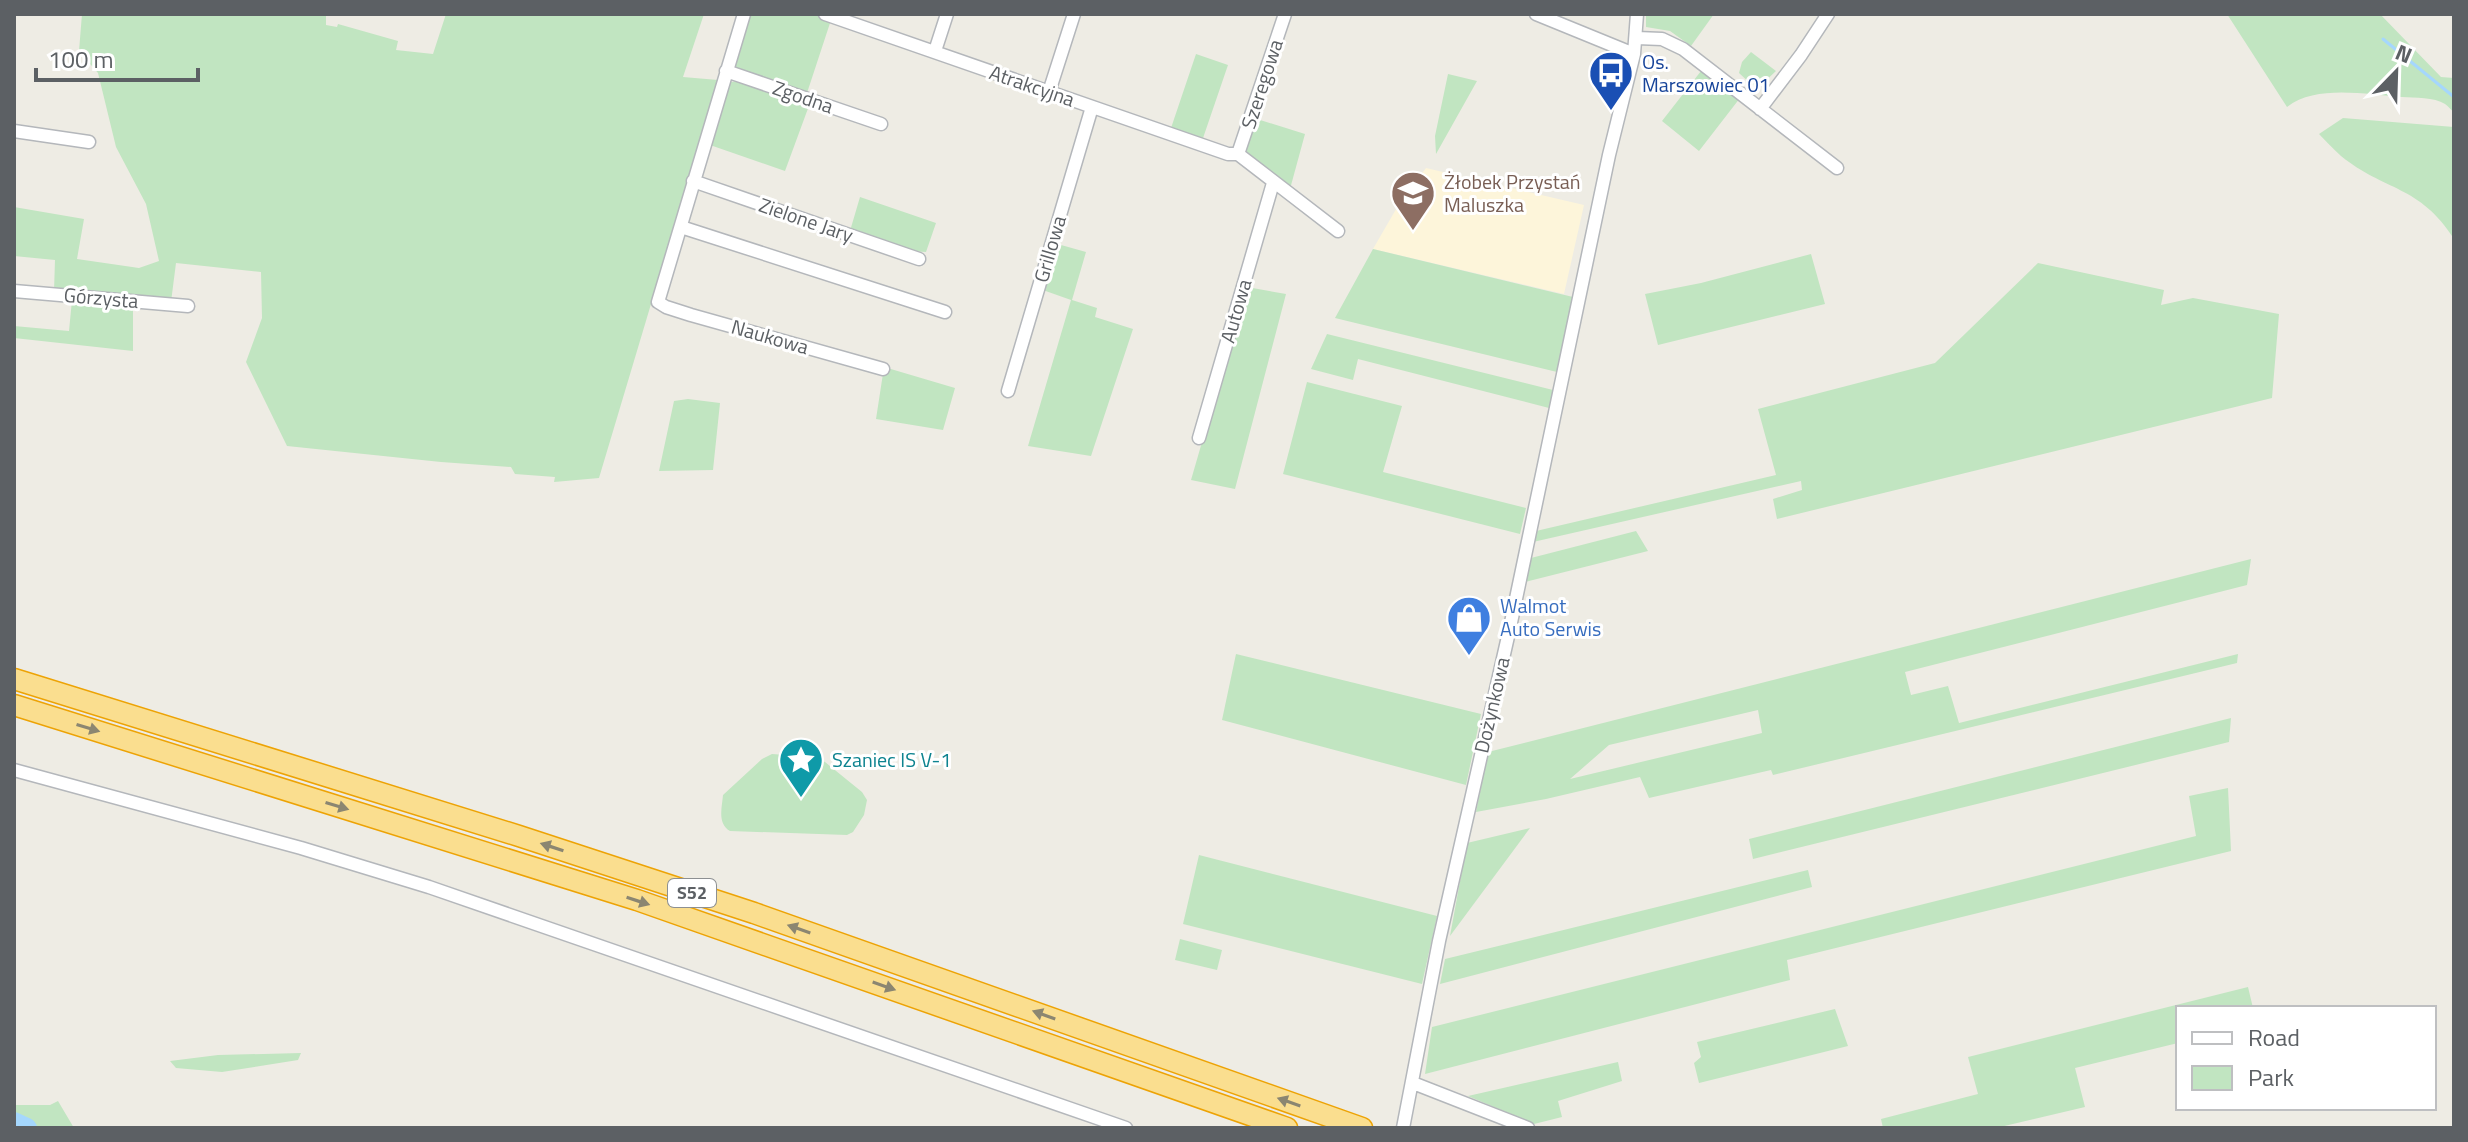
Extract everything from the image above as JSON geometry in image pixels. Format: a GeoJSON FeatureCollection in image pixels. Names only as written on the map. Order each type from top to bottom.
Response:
{"type":"FeatureCollection","features":[{"type":"Feature","properties":{"kind":"highway","name":"S52"},"geometry":{"type":"LineString","coordinates":[[14,679],[519,836],[754,913],[1362,1128]]}},
{"type":"Feature","properties":{"kind":"highway","name":"S52"},"geometry":{"type":"LineString","coordinates":[[14,705],[637,900],[1287,1128]]}},
{"type":"Feature","properties":{"kind":"street"},"geometry":{"type":"LineString","coordinates":[[744,14],[681,227],[945,312]]}},
{"type":"Feature","properties":{"kind":"street","name":"Atrakcyjna"},"geometry":{"type":"LineString","coordinates":[[825,14],[1228,154],[1238,154]]}},
{"type":"Feature","properties":{"kind":"street"},"geometry":{"type":"LineString","coordinates":[[935,51],[947,14]]}},
{"type":"Feature","properties":{"kind":"street"},"geometry":{"type":"LineString","coordinates":[[1049,92],[1074,14]]}},
{"type":"Feature","properties":{"kind":"street","name":"Szeregowa"},"geometry":{"type":"LineString","coordinates":[[1238,154],[1285,14]]}},
{"type":"Feature","properties":{"kind":"street"},"geometry":{"type":"LineString","coordinates":[[1536,14],[1634,54]]}},
{"type":"Feature","properties":{"kind":"street","name":"Dożynkowa"},"geometry":{"type":"LineString","coordinates":[[1403,1128],[1439,941],[1507,638],[1609,155],[1634,54],[1637,14]]}},
{"type":"Feature","properties":{"kind":"street"},"geometry":{"type":"LineString","coordinates":[[1760,109],[1828,14]]}},
{"type":"Feature","properties":{"kind":"street"},"geometry":{"type":"LineString","coordinates":[[1637,38],[1662,39],[1683,49],[1837,168]]}},
{"type":"Feature","properties":{"kind":"street","name":"Zgodna"},"geometry":{"type":"LineString","coordinates":[[726,71],[881,124]]}},
{"type":"Feature","properties":{"kind":"street","name":"Grillowa"},"geometry":{"type":"LineString","coordinates":[[1008,391],[1092,107]]}},
{"type":"Feature","properties":{"kind":"street"},"geometry":{"type":"LineString","coordinates":[[14,131],[89,142]]}},
{"type":"Feature","properties":{"kind":"street"},"geometry":{"type":"LineString","coordinates":[[1238,154],[1338,231]]}},
{"type":"Feature","properties":{"kind":"street","name":"Zielone Jary"},"geometry":{"type":"LineString","coordinates":[[693,181],[919,259]]}},
{"type":"Feature","properties":{"kind":"street","name":"Autowa"},"geometry":{"type":"LineString","coordinates":[[1199,438],[1273,183]]}},
{"type":"Feature","properties":{"kind":"street","name":"Naukowa"},"geometry":{"type":"LineString","coordinates":[[681,227],[658,302],[691,315],[883,369]]}},
{"type":"Feature","properties":{"kind":"street","name":"Górzysta"},"geometry":{"type":"LineString","coordinates":[[14,291],[188,306]]}},
{"type":"Feature","properties":{"kind":"street"},"geometry":{"type":"LineString","coordinates":[[14,770],[301,848],[429,887],[1126,1128]]}},
{"type":"Feature","properties":{"kind":"street"},"geometry":{"type":"LineString","coordinates":[[1413,1083],[1528,1128]]}},
{"type":"Feature","properties":{"kind":"shaded area"},"geometry":{"type":"Polygon","coordinates":[[[1426,168],[1584,205],[1564,294],[1373,249],[1399,204],[1426,168]]]}},
{"type":"Feature","properties":{"kind":"green space"},"geometry":{"type":"Polygon","coordinates":[[[82,14],[326,14],[326,25],[337,27],[338,24],[398,41],[396,50],[433,54],[446,14],[704,14],[683,77],[718,80],[599,478],[554,482],[555,477],[515,474],[511,467],[287,446],[246,362],[262,318],[261,272],[176,263],[171,302],[54,291],[55,260],[14,256],[14,207],[84,219],[77,259],[139,268],[159,261],[146,204],[116,147],[98,73],[79,51],[82,14]]]}},
{"type":"Feature","properties":{"kind":"green space"},"geometry":{"type":"Polygon","coordinates":[[[749,14],[815,14],[831,20],[807,93],[732,66],[749,14]]]}},
{"type":"Feature","properties":{"kind":"green space"},"geometry":{"type":"Polygon","coordinates":[[[1646,14],[1714,14],[1691,46],[1670,31],[1646,27],[1646,14]]]}},
{"type":"Feature","properties":{"kind":"green space"},"geometry":{"type":"Polygon","coordinates":[[[2227,14],[2380,14],[2441,77],[2454,78],[2454,112],[2445,104],[2430,99],[2343,93],[2313,95],[2287,107],[2227,14]]]}},
{"type":"Feature","properties":{"kind":"green space"},"geometry":{"type":"Polygon","coordinates":[[[1751,52],[1776,71],[1760,86],[1752,85],[1739,73],[1742,62],[1751,52]]]}},
{"type":"Feature","properties":{"kind":"green space"},"geometry":{"type":"Polygon","coordinates":[[[1196,54],[1228,65],[1202,141],[1170,131],[1196,54]]]}},
{"type":"Feature","properties":{"kind":"green space"},"geometry":{"type":"Polygon","coordinates":[[[1701,71],[1740,98],[1699,151],[1662,121],[1701,71]]]}},
{"type":"Feature","properties":{"kind":"green space"},"geometry":{"type":"Polygon","coordinates":[[[1448,74],[1477,81],[1436,154],[1435,136],[1448,74]]]}},
{"type":"Feature","properties":{"kind":"green space"},"geometry":{"type":"Polygon","coordinates":[[[741,81],[810,103],[785,171],[710,145],[731,82],[741,81]]]}},
{"type":"Feature","properties":{"kind":"green space"},"geometry":{"type":"Polygon","coordinates":[[[2343,118],[2454,127],[2454,239],[2428,208],[2357,167],[2319,134],[2343,118]]]}},
{"type":"Feature","properties":{"kind":"green space"},"geometry":{"type":"Polygon","coordinates":[[[1257,119],[1305,134],[1290,189],[1244,153],[1257,119]]]}},
{"type":"Feature","properties":{"kind":"green space"},"geometry":{"type":"Polygon","coordinates":[[[860,197],[936,223],[926,252],[911,251],[850,231],[860,197]]]}},
{"type":"Feature","properties":{"kind":"green space"},"geometry":{"type":"Polygon","coordinates":[[[1054,243],[1086,252],[1072,300],[1097,308],[1095,317],[1133,329],[1091,456],[1028,446],[1071,300],[1040,289],[1054,243]]]}},
{"type":"Feature","properties":{"kind":"green space"},"geometry":{"type":"Polygon","coordinates":[[[1373,249],[1573,297],[1557,372],[1335,318],[1373,249]]]}},
{"type":"Feature","properties":{"kind":"green space"},"geometry":{"type":"Polygon","coordinates":[[[1811,254],[1825,304],[1658,345],[1645,294],[1701,283],[1811,254]]]}},
{"type":"Feature","properties":{"kind":"green space"},"geometry":{"type":"Polygon","coordinates":[[[2038,263],[2164,290],[2161,305],[2193,298],[2279,314],[2272,398],[1777,519],[1773,499],[1802,490],[1801,481],[1533,542],[1536,531],[1776,475],[1758,409],[1935,363],[2038,263]]]}},
{"type":"Feature","properties":{"kind":"green space"},"geometry":{"type":"Polygon","coordinates":[[[1247,287],[1286,294],[1235,489],[1191,480],[1247,287]]]}},
{"type":"Feature","properties":{"kind":"green space"},"geometry":{"type":"Polygon","coordinates":[[[72,300],[133,305],[133,351],[14,338],[14,326],[69,331],[72,300]]]}},
{"type":"Feature","properties":{"kind":"green space"},"geometry":{"type":"Polygon","coordinates":[[[1327,334],[1553,390],[1549,408],[1358,359],[1353,380],[1311,369],[1327,334]]]}},
{"type":"Feature","properties":{"kind":"green space"},"geometry":{"type":"Polygon","coordinates":[[[884,367],[955,388],[943,430],[876,419],[884,367]]]}},
{"type":"Feature","properties":{"kind":"green space"},"geometry":{"type":"Polygon","coordinates":[[[1307,382],[1402,406],[1383,472],[1526,508],[1520,534],[1283,474],[1307,382]]]}},
{"type":"Feature","properties":{"kind":"green space"},"geometry":{"type":"Polygon","coordinates":[[[688,399],[720,403],[713,470],[659,471],[674,401],[688,399]]]}},
{"type":"Feature","properties":{"kind":"green space"},"geometry":{"type":"Polygon","coordinates":[[[1636,531],[1648,551],[1525,582],[1531,558],[1636,531]]]}},
{"type":"Feature","properties":{"kind":"green space"},"geometry":{"type":"Polygon","coordinates":[[[2251,559],[2247,585],[1905,672],[1911,695],[1948,686],[1959,723],[2238,654],[2237,663],[1773,775],[1771,770],[1649,798],[1640,777],[1476,812],[1488,752],[2251,559]],[[1758,710],[1609,745],[1570,779],[1762,733],[1758,710]]]}},
{"type":"Feature","properties":{"kind":"green space"},"geometry":{"type":"Polygon","coordinates":[[[1236,654],[1481,714],[1466,785],[1222,720],[1236,654]]]}},
{"type":"Feature","properties":{"kind":"green space"},"geometry":{"type":"Polygon","coordinates":[[[2231,718],[2229,742],[1753,859],[1749,839],[2231,718]]]}},
{"type":"Feature","properties":{"kind":"green space"},"geometry":{"type":"Polygon","coordinates":[[[772,754],[815,757],[862,792],[867,800],[864,815],[853,832],[847,835],[730,831],[726,828],[721,815],[723,795],[762,759],[772,754]]]}},
{"type":"Feature","properties":{"kind":"green space"},"geometry":{"type":"Polygon","coordinates":[[[2228,788],[2231,851],[1787,960],[1790,980],[1425,1074],[1432,1027],[2196,836],[2189,796],[2228,788]]]}},
{"type":"Feature","properties":{"kind":"green space"},"geometry":{"type":"Polygon","coordinates":[[[1530,828],[1450,936],[1467,843],[1530,828]]]}},
{"type":"Feature","properties":{"kind":"green space"},"geometry":{"type":"Polygon","coordinates":[[[1199,855],[1437,916],[1422,984],[1183,924],[1199,855]]]}},
{"type":"Feature","properties":{"kind":"green space"},"geometry":{"type":"Polygon","coordinates":[[[1808,870],[1812,887],[1440,984],[1445,959],[1808,870]]]}},
{"type":"Feature","properties":{"kind":"green space"},"geometry":{"type":"Polygon","coordinates":[[[1180,939],[1222,950],[1217,970],[1175,960],[1180,939]]]}},
{"type":"Feature","properties":{"kind":"green space"},"geometry":{"type":"Polygon","coordinates":[[[2248,987],[2253,1006],[2176,1006],[2176,1043],[2075,1068],[2085,1107],[1996,1128],[1883,1128],[1881,1119],[1978,1094],[1968,1057],[2248,987]]]}},
{"type":"Feature","properties":{"kind":"green space"},"geometry":{"type":"Polygon","coordinates":[[[1835,1009],[1848,1046],[1699,1083],[1694,1063],[1701,1057],[1697,1042],[1835,1009]]]}},
{"type":"Feature","properties":{"kind":"green space"},"geometry":{"type":"Polygon","coordinates":[[[301,1053],[298,1060],[222,1072],[176,1068],[170,1061],[218,1055],[301,1053]]]}},
{"type":"Feature","properties":{"kind":"green space"},"geometry":{"type":"Polygon","coordinates":[[[1618,1062],[1622,1081],[1558,1101],[1562,1117],[1534,1124],[1468,1096],[1618,1062]]]}},
{"type":"Feature","properties":{"kind":"green space"},"geometry":{"type":"Polygon","coordinates":[[[58,1101],[74,1128],[14,1128],[14,1105],[50,1105],[58,1101]]]}},
{"type":"Feature","properties":{"kind":"waterway"},"geometry":{"type":"LineString","coordinates":[[2383,39],[2454,97]]}},
{"type":"Feature","properties":{"kind":"waterway"},"geometry":{"type":"LineString","coordinates":[[14,1122],[27,1128]]}},
{"type":"Feature","properties":{"kind":"place","name":"Os. Marszowiec 01"},"geometry":{"type":"Point","coordinates":[1611,112]}},
{"type":"Feature","properties":{"kind":"place","name":"Żłobek Przystań Maluszka"},"geometry":{"type":"Point","coordinates":[1413,232]}},
{"type":"Feature","properties":{"kind":"place","name":"Walmot Auto Serwis"},"geometry":{"type":"Point","coordinates":[1469,657]}},
{"type":"Feature","properties":{"kind":"place","name":"Szaniec IS V-1"},"geometry":{"type":"Point","coordinates":[801,799]}}]}
